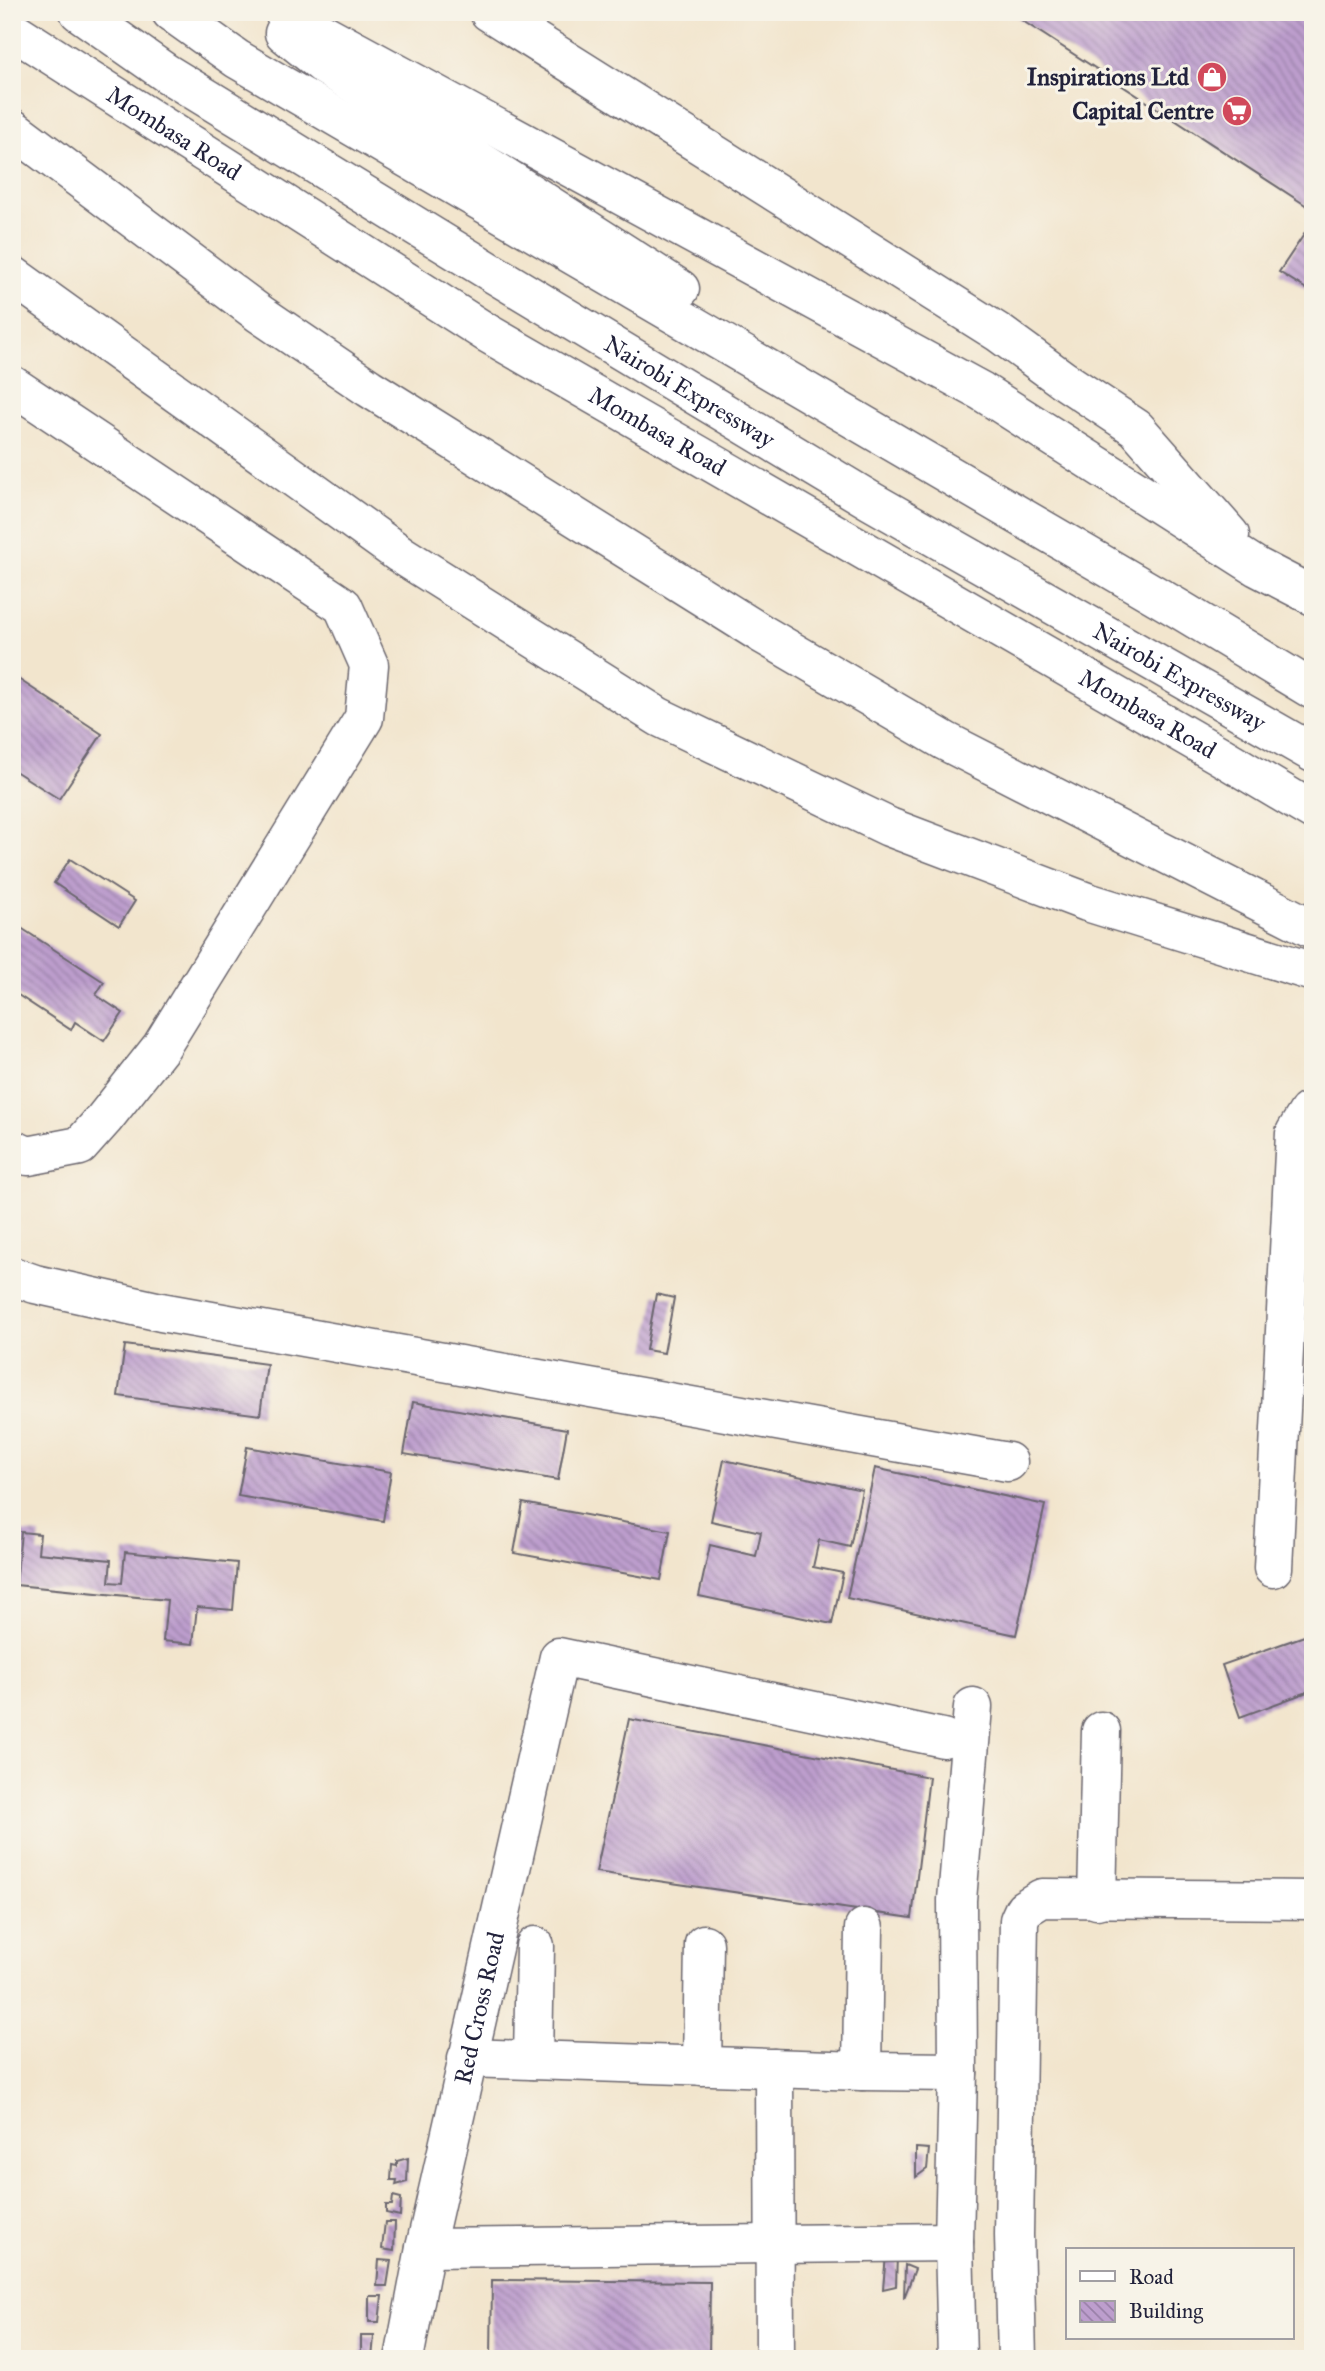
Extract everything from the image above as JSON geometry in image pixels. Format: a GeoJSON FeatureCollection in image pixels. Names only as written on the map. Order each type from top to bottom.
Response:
{"type":"FeatureCollection","features":[{"type":"Feature","properties":{"kind":"main road","name":"Nairobi Expressway"},"geometry":{"type":"LineString","coordinates":[[79,12],[190,87],[836,480],[1313,753]]}},
{"type":"Feature","properties":{"kind":"main road"},"geometry":{"type":"LineString","coordinates":[[171,12],[237,59],[1313,690]]}},
{"type":"Feature","properties":{"kind":"main road"},"geometry":{"type":"LineString","coordinates":[[258,12],[326,66],[499,173],[1179,609]]}},
{"type":"Feature","properties":{"kind":"main road"},"geometry":{"type":"LineString","coordinates":[[284,12],[981,391],[1257,567],[1313,596]]}},
{"type":"Feature","properties":{"kind":"main road"},"geometry":{"type":"LineString","coordinates":[[489,12],[999,334],[1136,428],[1257,567]]}},
{"type":"Feature","properties":{"kind":"main road","name":"Mombasa Road"},"geometry":{"type":"LineString","coordinates":[[12,30],[488,334],[1313,811]]}},
{"type":"Feature","properties":{"kind":"main road"},"geometry":{"type":"LineString","coordinates":[[12,128],[260,314],[369,388],[773,641],[945,741],[1313,929]]}},
{"type":"Feature","properties":{"kind":"main road"},"geometry":{"type":"LineString","coordinates":[[12,275],[400,554],[659,717],[888,827],[1087,902],[1313,972]]}},
{"type":"Feature","properties":{"kind":"main road"},"geometry":{"type":"LineString","coordinates":[[12,385],[343,606],[369,665],[364,718],[161,1047],[80,1146],[28,1156],[12,1149]]}},
{"type":"Feature","properties":{"kind":"main road"},"geometry":{"type":"LineString","coordinates":[[1273,1568],[1295,1133],[1308,1112],[1313,1109]]}},
{"type":"Feature","properties":{"kind":"main road"},"geometry":{"type":"LineString","coordinates":[[12,1276],[34,1284],[161,1312],[1008,1462]]}},
{"type":"Feature","properties":{"kind":"main road","name":"Red Cross Road"},"geometry":{"type":"LineString","coordinates":[[404,2359],[425,2248],[559,1657],[943,1738]]}},
{"type":"Feature","properties":{"kind":"main road"},"geometry":{"type":"LineString","coordinates":[[957,2359],[954,2242],[958,2072],[957,1900],[973,1707]]}},
{"type":"Feature","properties":{"kind":"main road"},"geometry":{"type":"LineString","coordinates":[[1097,1900],[1101,1731]]}},
{"type":"Feature","properties":{"kind":"main road"},"geometry":{"type":"LineString","coordinates":[[1017,2359],[1014,2235],[1019,1920],[1024,1909],[1042,1898],[1313,1900]]}},
{"type":"Feature","properties":{"kind":"main road"},"geometry":{"type":"LineString","coordinates":[[862,2071],[864,1928]]}},
{"type":"Feature","properties":{"kind":"main road"},"geometry":{"type":"LineString","coordinates":[[702,2066],[704,1944]]}},
{"type":"Feature","properties":{"kind":"main road"},"geometry":{"type":"LineString","coordinates":[[533,2060],[535,1947]]}},
{"type":"Feature","properties":{"kind":"main road"},"geometry":{"type":"LineString","coordinates":[[467,2058],[958,2072]]}},
{"type":"Feature","properties":{"kind":"main road"},"geometry":{"type":"LineString","coordinates":[[774,2068],[775,2359]]}},
{"type":"Feature","properties":{"kind":"main road"},"geometry":{"type":"LineString","coordinates":[[425,2248],[954,2242]]}},
{"type":"Feature","properties":{"kind":"building","name":"Capital Centre"},"geometry":{"type":"Polygon","coordinates":[[[1009,12],[1313,12],[1313,210],[1009,12]]]}},
{"type":"Feature","properties":{"kind":"building"},"geometry":{"type":"Polygon","coordinates":[[[1313,221],[1313,293],[1279,272],[1313,221]]]}},
{"type":"Feature","properties":{"kind":"building"},"geometry":{"type":"Polygon","coordinates":[[[12,675],[102,734],[59,799],[12,769],[12,675]]]}},
{"type":"Feature","properties":{"kind":"building"},"geometry":{"type":"Polygon","coordinates":[[[70,859],[135,901],[119,926],[54,883],[70,859]]]}},
{"type":"Feature","properties":{"kind":"building"},"geometry":{"type":"Polygon","coordinates":[[[12,922],[104,982],[96,995],[123,1013],[104,1041],[75,1022],[71,1030],[12,991],[12,922]]]}},
{"type":"Feature","properties":{"kind":"building"},"geometry":{"type":"Polygon","coordinates":[[[656,1294],[674,1298],[664,1353],[646,1350],[656,1294]]]}},
{"type":"Feature","properties":{"kind":"building"},"geometry":{"type":"Polygon","coordinates":[[[125,1345],[267,1364],[260,1415],[118,1396],[125,1345]]]}},
{"type":"Feature","properties":{"kind":"building"},"geometry":{"type":"Polygon","coordinates":[[[413,1402],[567,1429],[558,1480],[404,1454],[413,1402]]]}},
{"type":"Feature","properties":{"kind":"building"},"geometry":{"type":"Polygon","coordinates":[[[247,1447],[391,1472],[383,1521],[238,1496],[247,1447]]]}},
{"type":"Feature","properties":{"kind":"building"},"geometry":{"type":"Polygon","coordinates":[[[724,1460],[862,1490],[850,1547],[819,1540],[813,1567],[843,1573],[832,1624],[699,1596],[710,1545],[756,1556],[761,1532],[711,1521],[724,1460]]]}},
{"type":"Feature","properties":{"kind":"building"},"geometry":{"type":"Polygon","coordinates":[[[875,1468],[1045,1505],[1016,1635],[847,1598],[875,1468]]]}},
{"type":"Feature","properties":{"kind":"building"},"geometry":{"type":"Polygon","coordinates":[[[523,1503],[670,1531],[661,1580],[514,1553],[523,1503]]]}},
{"type":"Feature","properties":{"kind":"building"},"geometry":{"type":"Polygon","coordinates":[[[21,1532],[40,1534],[38,1553],[111,1560],[109,1582],[122,1583],[125,1552],[237,1563],[233,1610],[197,1607],[193,1644],[163,1641],[167,1600],[16,1585],[21,1532]]]}},
{"type":"Feature","properties":{"kind":"building"},"geometry":{"type":"Polygon","coordinates":[[[1313,1633],[1313,1690],[1240,1717],[1222,1665],[1313,1633]]]}},
{"type":"Feature","properties":{"kind":"building"},"geometry":{"type":"Polygon","coordinates":[[[629,1719],[929,1777],[912,1918],[596,1872],[629,1719]]]}},
{"type":"Feature","properties":{"kind":"building"},"geometry":{"type":"Polygon","coordinates":[[[916,2148],[929,2149],[927,2169],[916,2177],[916,2148]]]}},
{"type":"Feature","properties":{"kind":"building"},"geometry":{"type":"Polygon","coordinates":[[[408,2158],[407,2182],[396,2185],[397,2180],[391,2180],[392,2165],[397,2166],[397,2161],[408,2158]]]}},
{"type":"Feature","properties":{"kind":"building"},"geometry":{"type":"Polygon","coordinates":[[[393,2196],[401,2198],[400,2216],[386,2213],[386,2205],[392,2205],[393,2196]]]}},
{"type":"Feature","properties":{"kind":"building"},"geometry":{"type":"Polygon","coordinates":[[[385,2222],[395,2222],[394,2251],[382,2249],[385,2222]]]}},
{"type":"Feature","properties":{"kind":"building"},"geometry":{"type":"Polygon","coordinates":[[[886,2255],[897,2255],[896,2286],[883,2289],[886,2255]]]}},
{"type":"Feature","properties":{"kind":"building"},"geometry":{"type":"Polygon","coordinates":[[[379,2260],[391,2261],[387,2286],[377,2286],[379,2260]]]}},
{"type":"Feature","properties":{"kind":"building"},"geometry":{"type":"Polygon","coordinates":[[[905,2265],[915,2269],[904,2298],[905,2265]]]}},
{"type":"Feature","properties":{"kind":"building"},"geometry":{"type":"Polygon","coordinates":[[[492,2280],[710,2282],[709,2359],[491,2359],[492,2280]]]}},
{"type":"Feature","properties":{"kind":"building"},"geometry":{"type":"Polygon","coordinates":[[[369,2296],[382,2296],[379,2322],[369,2322],[369,2296]]]}},
{"type":"Feature","properties":{"kind":"building"},"geometry":{"type":"Polygon","coordinates":[[[361,2336],[374,2336],[372,2359],[361,2359],[361,2336]]]}},
{"type":"Feature","properties":{"kind":"place","name":"Inspirations Ltd"},"geometry":{"type":"Point","coordinates":[1212,77]}},
{"type":"Feature","properties":{"kind":"place","name":"Capital Centre"},"geometry":{"type":"Point","coordinates":[1237,111]}}]}
